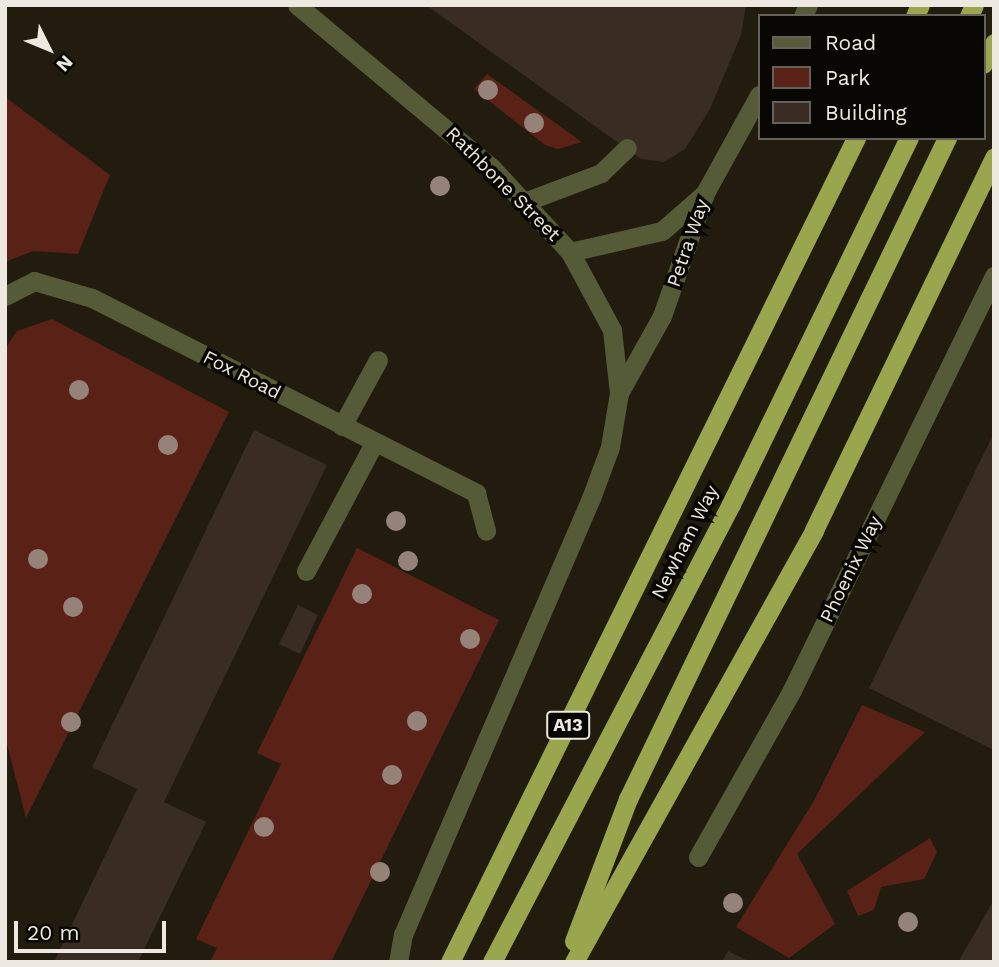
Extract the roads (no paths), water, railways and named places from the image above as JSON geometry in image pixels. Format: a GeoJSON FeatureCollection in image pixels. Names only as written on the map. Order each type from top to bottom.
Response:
{"type":"FeatureCollection","features":[{"type":"Feature","properties":{"kind":"highway"},"geometry":{"type":"LineString","coordinates":[[985,60],[994,43]]}},
{"type":"Feature","properties":{"kind":"highway","name":"Newham Way"},"geometry":{"type":"LineString","coordinates":[[450,962],[855,140]]}},
{"type":"Feature","properties":{"kind":"highway","name":"Newham Way"},"geometry":{"type":"LineString","coordinates":[[492,962],[731,504],[908,140]]}},
{"type":"Feature","properties":{"kind":"highway"},"geometry":{"type":"LineString","coordinates":[[566,962],[628,799],[946,140]]}},
{"type":"Feature","properties":{"kind":"highway"},"geometry":{"type":"LineString","coordinates":[[574,962],[814,530],[994,157]]}},
{"type":"Feature","properties":{"kind":"street","name":"Rathbone Street"},"geometry":{"type":"LineString","coordinates":[[297,5],[421,104],[527,201],[570,252],[612,330],[619,393],[610,447],[591,498],[403,934],[398,962]]}},
{"type":"Feature","properties":{"kind":"street","name":"Petra Way"},"geometry":{"type":"LineString","coordinates":[[619,393],[662,316],[705,193],[758,97]]}},
{"type":"Feature","properties":{"kind":"street"},"geometry":{"type":"LineString","coordinates":[[527,201],[601,173],[627,148]]}},
{"type":"Feature","properties":{"kind":"street"},"geometry":{"type":"LineString","coordinates":[[570,252],[662,231],[705,193]]}},
{"type":"Feature","properties":{"kind":"street","name":"Phoenix Way"},"geometry":{"type":"LineString","coordinates":[[698,856],[792,690],[994,276]]}},
{"type":"Feature","properties":{"kind":"street","name":"Fox Road"},"geometry":{"type":"LineString","coordinates":[[5,296],[34,281],[53,283],[476,493],[486,531]]}},
{"type":"Feature","properties":{"kind":"street"},"geometry":{"type":"LineString","coordinates":[[342,426],[378,360]]}},
{"type":"Feature","properties":{"kind":"street"},"geometry":{"type":"LineString","coordinates":[[306,571],[374,443]]}}]}
